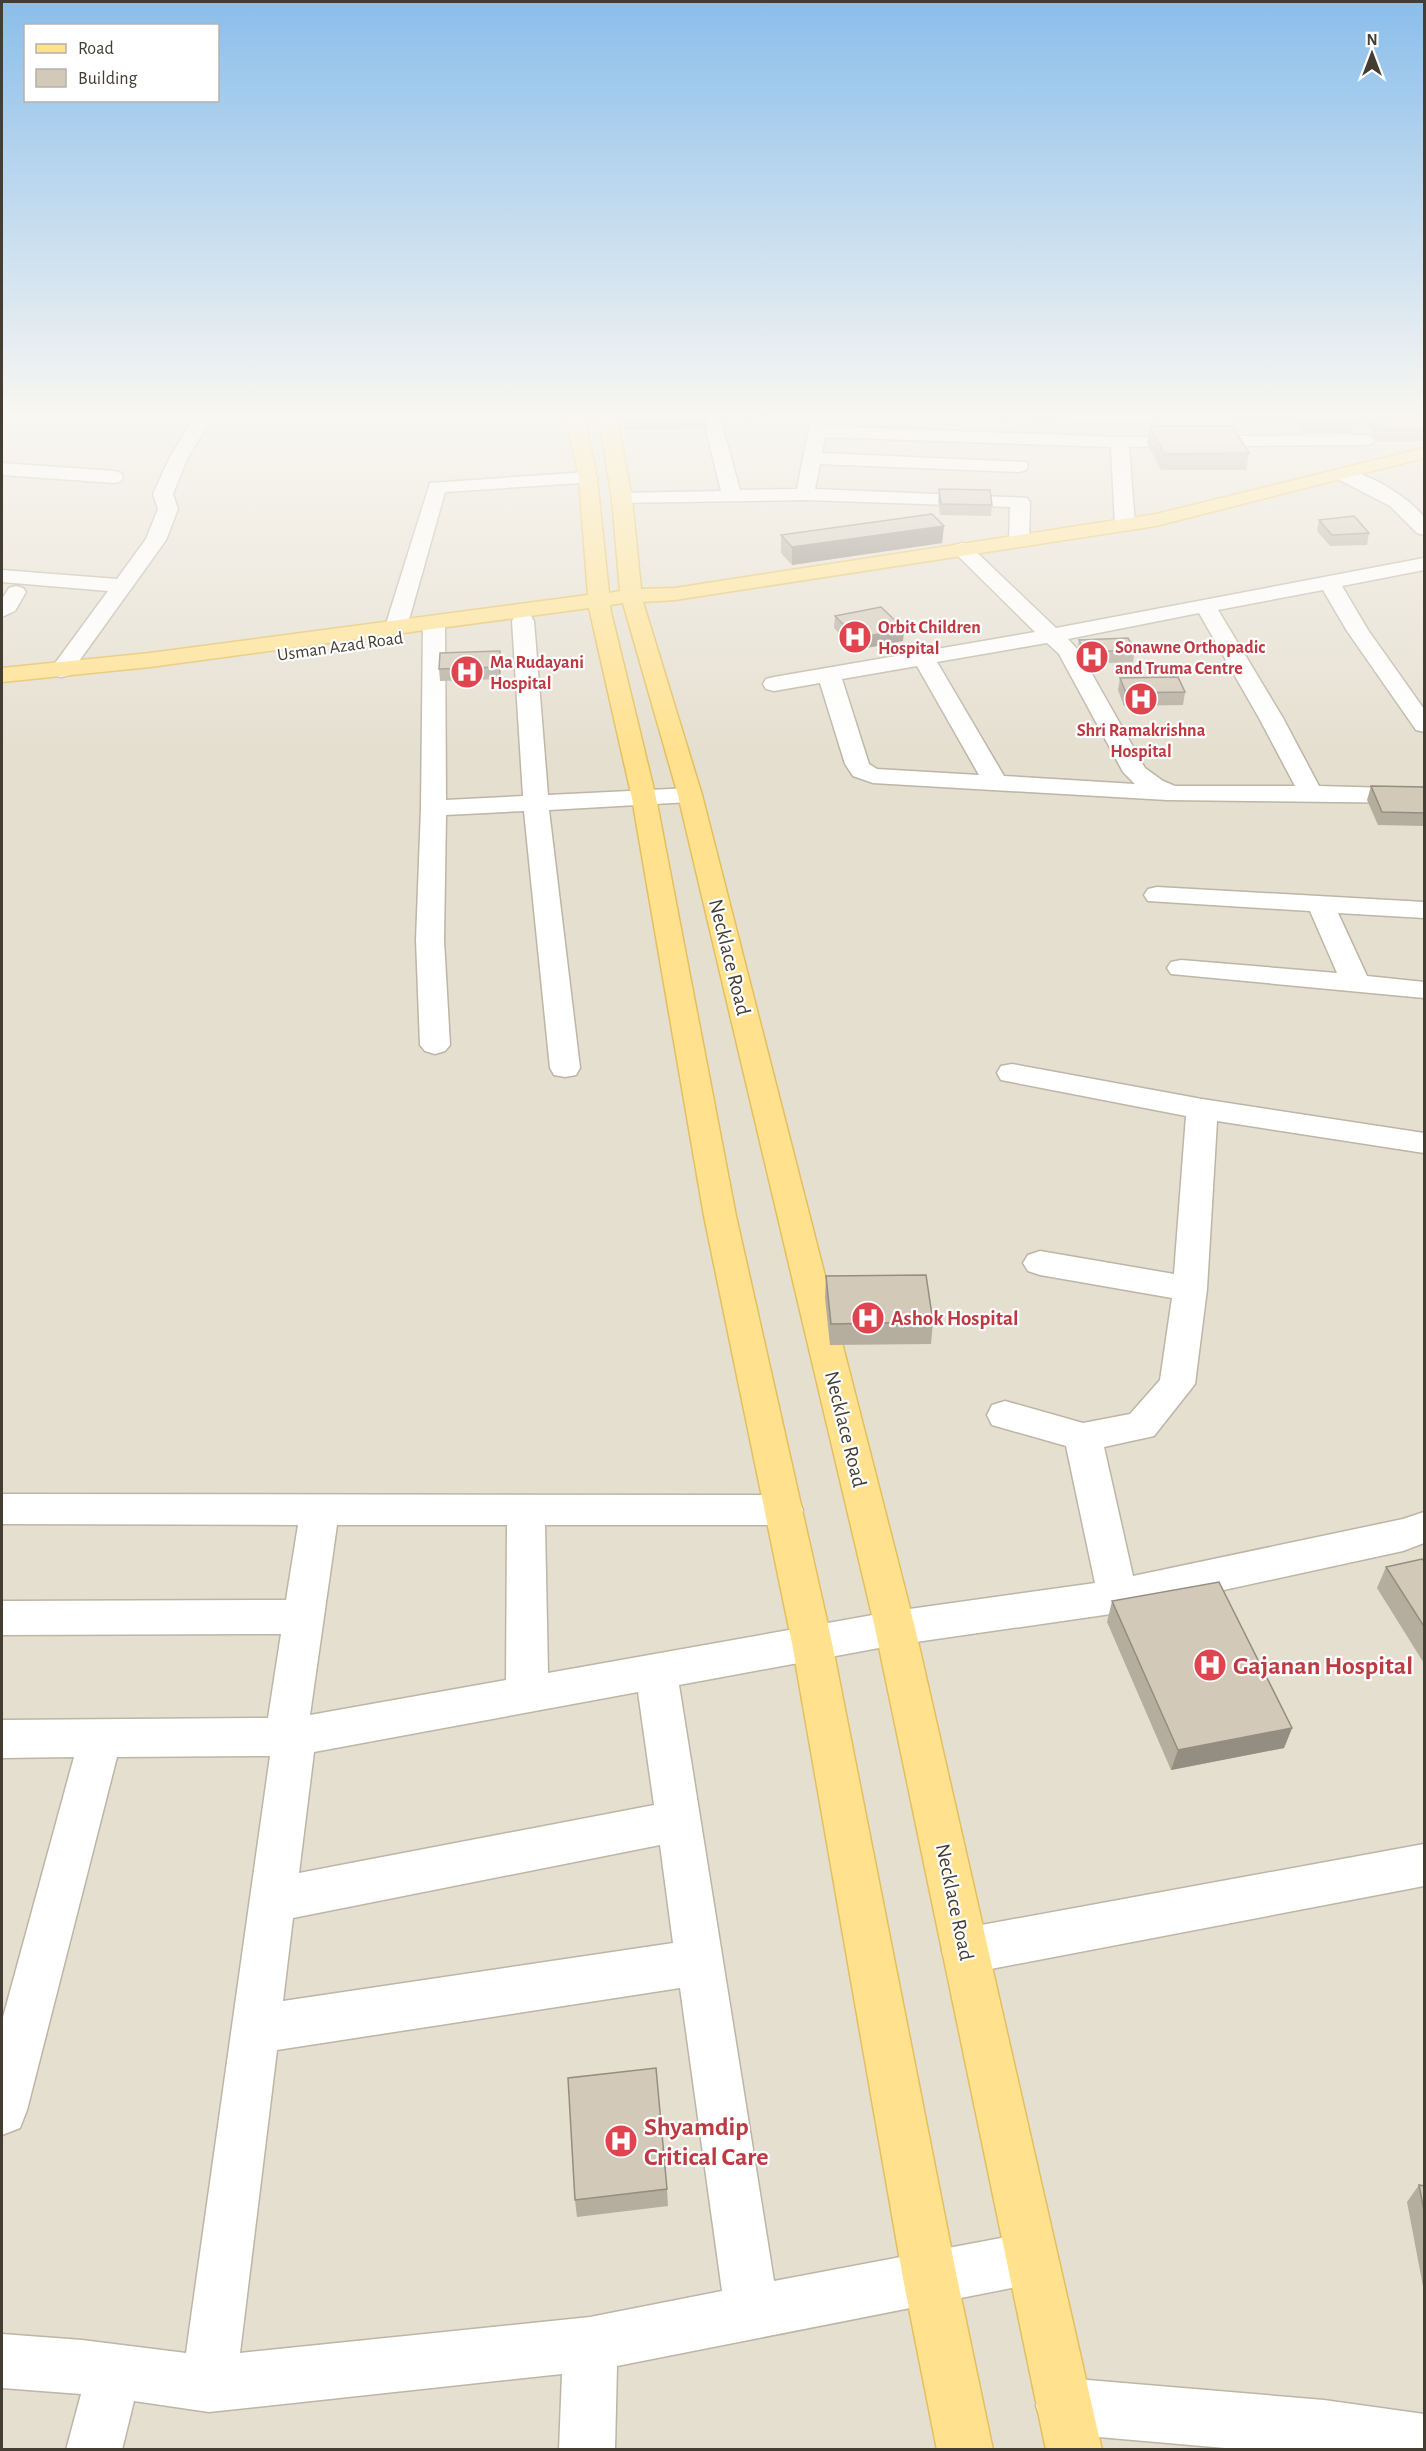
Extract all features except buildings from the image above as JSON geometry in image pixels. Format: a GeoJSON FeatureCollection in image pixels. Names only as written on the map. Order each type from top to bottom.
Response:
{"type":"FeatureCollection","features":[{"type":"Feature","properties":{"kind":"main road","name":"Necklace Road"},"geometry":{"type":"LineString","coordinates":[[599,526],[617,604],[644,798],[720,1216],[812,1643],[930,2278],[965,2450]]}},
{"type":"Feature","properties":{"kind":"main road","name":"Necklace Road"},"geometry":{"type":"LineString","coordinates":[[621,526],[617,604],[690,795],[895,1628],[1069,2428]]}},
{"type":"Feature","properties":{"kind":"main road","name":"Usman Azad Road"},"geometry":{"type":"LineString","coordinates":[[2,675],[61,670],[396,627],[435,627],[523,621],[675,594],[1116,526]]}},
{"type":"Feature","properties":{"kind":"main road","name":"Usman Azad Road"},"geometry":{"type":"LineString","coordinates":[[2,686],[205,665],[435,627],[617,604]]}},
{"type":"Feature","properties":{"kind":"street"},"geometry":{"type":"LineString","coordinates":[[61,670],[124,586],[156,540],[161,526]]}},
{"type":"Feature","properties":{"kind":"street"},"geometry":{"type":"LineString","coordinates":[[396,627],[425,526]]}},
{"type":"Feature","properties":{"kind":"street"},"geometry":{"type":"LineString","coordinates":[[1019,526],[1019,542]]}},
{"type":"Feature","properties":{"kind":"street"},"geometry":{"type":"LineString","coordinates":[[962,549],[1068,651],[1135,772],[1143,780],[1170,793]]}},
{"type":"Feature","properties":{"kind":"street"},"geometry":{"type":"LineString","coordinates":[[774,684],[1206,607],[1425,564]]}},
{"type":"Feature","properties":{"kind":"street"},"geometry":{"type":"LineString","coordinates":[[2,611],[6,610],[9,584],[124,586]]}},
{"type":"Feature","properties":{"kind":"street"},"geometry":{"type":"LineString","coordinates":[[1330,584],[1358,631],[1425,725]]}},
{"type":"Feature","properties":{"kind":"street"},"geometry":{"type":"LineString","coordinates":[[1206,607],[1271,718],[1311,793]]}},
{"type":"Feature","properties":{"kind":"street"},"geometry":{"type":"LineString","coordinates":[[523,621],[536,803],[564,1068]]}},
{"type":"Feature","properties":{"kind":"street"},"geometry":{"type":"LineString","coordinates":[[435,627],[432,781],[434,808],[430,940],[435,1045]]}},
{"type":"Feature","properties":{"kind":"street"},"geometry":{"type":"LineString","coordinates":[[924,658],[996,783]]}},
{"type":"Feature","properties":{"kind":"street"},"geometry":{"type":"LineString","coordinates":[[830,674],[857,765],[862,771],[873,776],[890,779],[1170,793],[1425,796]]}},
{"type":"Feature","properties":{"kind":"street"},"geometry":{"type":"LineString","coordinates":[[434,808],[690,795]]}},
{"type":"Feature","properties":{"kind":"street"},"geometry":{"type":"LineString","coordinates":[[1157,895],[1425,910]]}},
{"type":"Feature","properties":{"kind":"street"},"geometry":{"type":"LineString","coordinates":[[1320,904],[1356,983]]}},
{"type":"Feature","properties":{"kind":"street"},"geometry":{"type":"LineString","coordinates":[[1181,968],[1425,990]]}},
{"type":"Feature","properties":{"kind":"street"},"geometry":{"type":"LineString","coordinates":[[1012,1073],[1202,1109],[1425,1143]]}},
{"type":"Feature","properties":{"kind":"street"},"geometry":{"type":"LineString","coordinates":[[1005,1415],[1083,1437],[1141,1426],[1177,1384],[1190,1289],[1202,1109]]}},
{"type":"Feature","properties":{"kind":"street"},"geometry":{"type":"LineString","coordinates":[[1040,1263],[1190,1289]]}},
{"type":"Feature","properties":{"kind":"street"},"geometry":{"type":"LineString","coordinates":[[1083,1437],[1118,1596]]}},
{"type":"Feature","properties":{"kind":"street"},"geometry":{"type":"LineString","coordinates":[[2,1509],[784,1510]]}},
{"type":"Feature","properties":{"kind":"street"},"geometry":{"type":"LineString","coordinates":[[209,2384],[272,1900],[304,1617],[320,1510]]}},
{"type":"Feature","properties":{"kind":"street"},"geometry":{"type":"LineString","coordinates":[[526,1510],[527,1695]]}},
{"type":"Feature","properties":{"kind":"street"},"geometry":{"type":"LineString","coordinates":[[2,1739],[290,1737],[895,1628],[1118,1596],[1403,1535],[1425,1528]]}},
{"type":"Feature","properties":{"kind":"street"},"geometry":{"type":"LineString","coordinates":[[2,1618],[304,1617]]}},
{"type":"Feature","properties":{"kind":"street"},"geometry":{"type":"LineString","coordinates":[[656,1671],[752,2312]]}},
{"type":"Feature","properties":{"kind":"street"},"geometry":{"type":"LineString","coordinates":[[2,2110],[100,1739]]}},
{"type":"Feature","properties":{"kind":"street"},"geometry":{"type":"LineString","coordinates":[[272,1900],[679,1821]]}},
{"type":"Feature","properties":{"kind":"street"},"geometry":{"type":"LineString","coordinates":[[965,1951],[1425,1865]]}},
{"type":"Feature","properties":{"kind":"street"},"geometry":{"type":"LineString","coordinates":[[255,2029],[699,1962]]}},
{"type":"Feature","properties":{"kind":"street"},"geometry":{"type":"LineString","coordinates":[[2,2361],[209,2384],[590,2344],[1032,2258]]}},
{"type":"Feature","properties":{"kind":"street"},"geometry":{"type":"LineString","coordinates":[[587,2450],[590,2344]]}},
{"type":"Feature","properties":{"kind":"street"},"geometry":{"type":"LineString","coordinates":[[94,2450],[114,2372]]}},
{"type":"Feature","properties":{"kind":"street"},"geometry":{"type":"LineString","coordinates":[[1069,2428],[1324,2428],[1425,2442]]}},
{"type":"Feature","properties":{"kind":"shaded area"},"geometry":{"type":"Polygon","coordinates":[[[2,526],[1424,526],[1424,2449],[2,2449],[2,526]]]}},
{"type":"Feature","properties":{"kind":"place","name":"Orbit Children Hospital"},"geometry":{"type":"Point","coordinates":[855,637]}},
{"type":"Feature","properties":{"kind":"place","name":"Sonawne Orthopadic and Truma Centre"},"geometry":{"type":"Point","coordinates":[1092,657]}},
{"type":"Feature","properties":{"kind":"place","name":"Ma Rudayani Hospital"},"geometry":{"type":"Point","coordinates":[467,672]}},
{"type":"Feature","properties":{"kind":"place","name":"Shri Ramakrishna Hospital"},"geometry":{"type":"Point","coordinates":[1141,699]}},
{"type":"Feature","properties":{"kind":"place","name":"Ashok Hospital"},"geometry":{"type":"Point","coordinates":[868,1318]}},
{"type":"Feature","properties":{"kind":"place","name":"Gajanan Hospital"},"geometry":{"type":"Point","coordinates":[1210,1665]}},
{"type":"Feature","properties":{"kind":"place","name":"Shyamdip Critical Care"},"geometry":{"type":"Point","coordinates":[621,2141]}}]}
